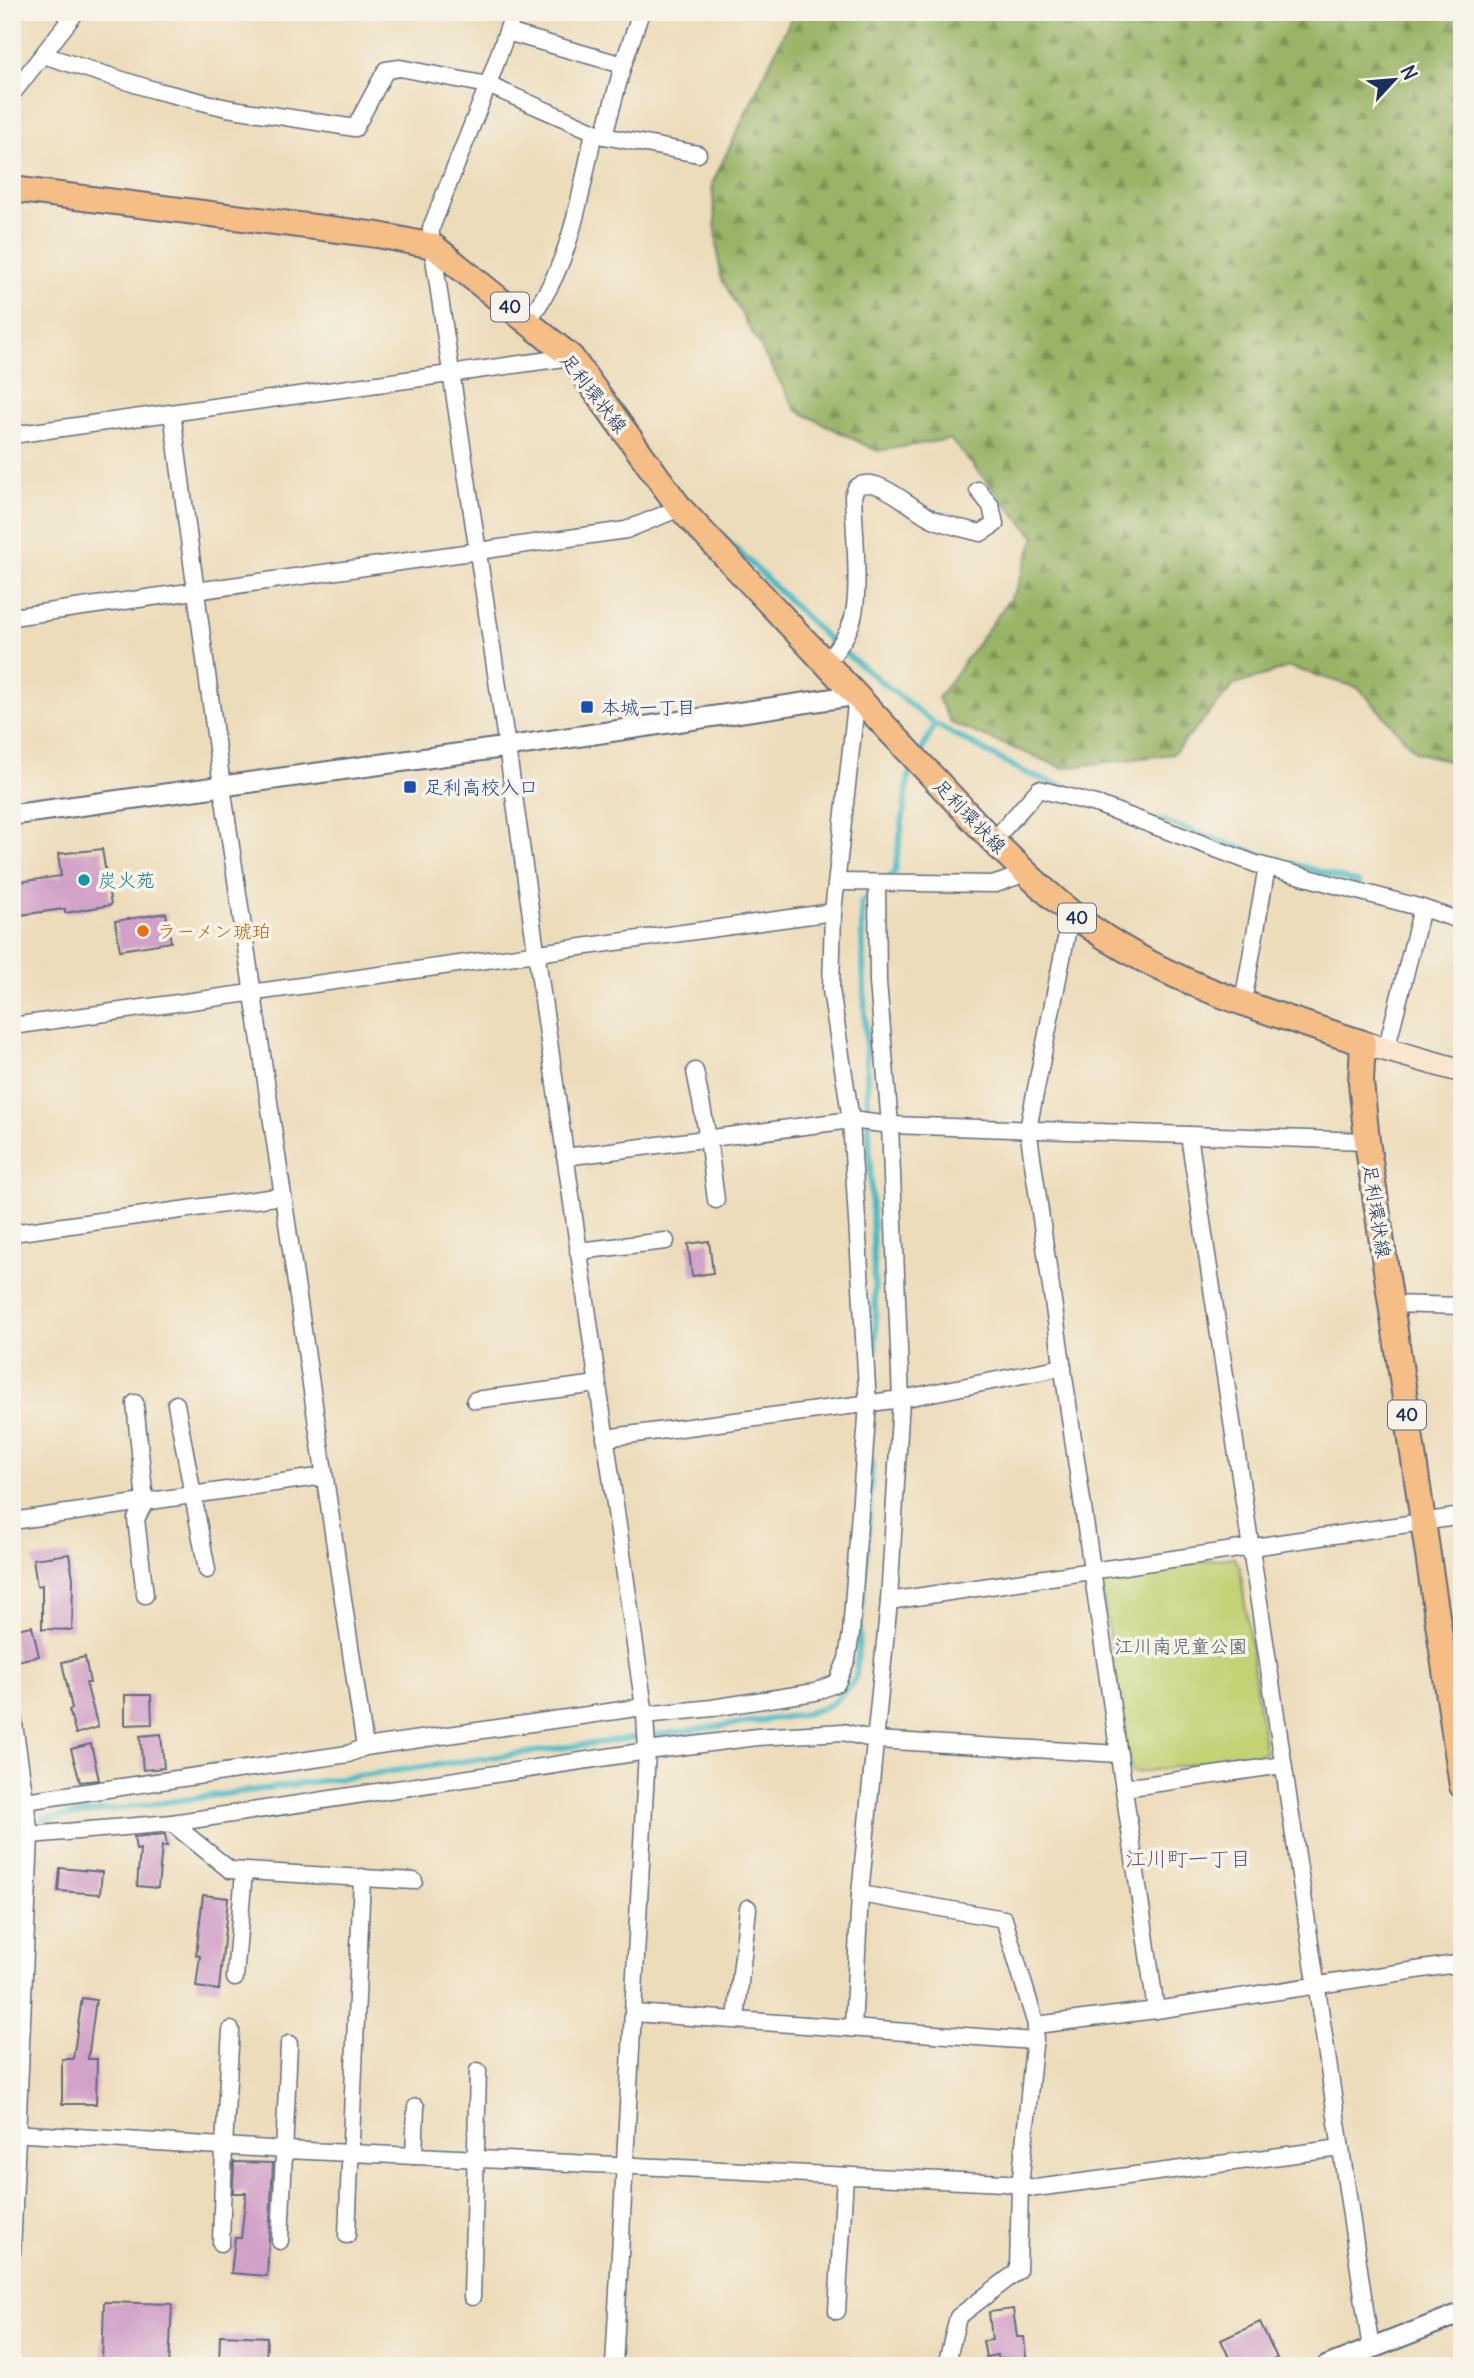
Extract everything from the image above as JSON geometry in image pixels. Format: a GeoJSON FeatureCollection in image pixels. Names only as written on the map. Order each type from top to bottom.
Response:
{"type":"FeatureCollection","features":[{"type":"Feature","properties":{"kind":"main road","name":"足利環状線"},"geometry":{"type":"LineString","coordinates":[[12,189],[379,235],[432,237],[533,314],[571,357],[680,508],[834,653],[857,695],[993,841],[1071,913],[1117,945],[1179,977],[1243,1002],[1374,1046],[1361,1082],[1367,1141],[1462,1786]]}},
{"type":"Feature","properties":{"kind":"main road"},"geometry":{"type":"LineString","coordinates":[[1374,1046],[1462,1071]]}},
{"type":"Feature","properties":{"kind":"street"},"geometry":{"type":"LineString","coordinates":[[12,94],[76,12]]}},
{"type":"Feature","properties":{"kind":"street"},"geometry":{"type":"LineString","coordinates":[[514,12],[432,237],[644,1711],[647,1751],[614,2366]]}},
{"type":"Feature","properties":{"kind":"street"},"geometry":{"type":"LineString","coordinates":[[533,314],[567,247],[575,225],[599,134],[641,12]]}},
{"type":"Feature","properties":{"kind":"street"},"geometry":{"type":"LineString","coordinates":[[508,32],[623,65]]}},
{"type":"Feature","properties":{"kind":"street"},"geometry":{"type":"LineString","coordinates":[[43,55],[154,90],[227,108],[355,128],[386,71],[400,68],[488,85],[599,134],[698,154]]}},
{"type":"Feature","properties":{"kind":"street"},"geometry":{"type":"LineString","coordinates":[[12,435],[571,357]]}},
{"type":"Feature","properties":{"kind":"street"},"geometry":{"type":"LineString","coordinates":[[172,413],[222,786],[365,1747]]}},
{"type":"Feature","properties":{"kind":"street"},"geometry":{"type":"LineString","coordinates":[[834,653],[852,621],[856,602],[853,496],[856,488],[865,483],[878,485],[933,519],[981,533],[995,524],[991,506],[978,490]]}},
{"type":"Feature","properties":{"kind":"street"},"geometry":{"type":"LineString","coordinates":[[12,617],[626,530],[680,508]]}},
{"type":"Feature","properties":{"kind":"street"},"geometry":{"type":"LineString","coordinates":[[12,816],[857,695],[833,912],[831,990],[851,1120],[868,1404],[851,1633],[847,1659],[837,1683],[815,1692],[365,1747],[348,1754],[25,1801]]}},
{"type":"Feature","properties":{"kind":"street"},"geometry":{"type":"LineString","coordinates":[[993,841],[1039,789],[1099,805],[1267,867],[1462,920]]}},
{"type":"Feature","properties":{"kind":"street"},"geometry":{"type":"LineString","coordinates":[[1243,1002],[1267,867]]}},
{"type":"Feature","properties":{"kind":"street"},"geometry":{"type":"LineString","coordinates":[[838,882],[996,884],[1026,873]]}},
{"type":"Feature","properties":{"kind":"street"},"geometry":{"type":"LineString","coordinates":[[853,2028],[860,1894],[889,1601],[901,1399],[890,1125],[878,982],[877,884]]}},
{"type":"Feature","properties":{"kind":"street"},"geometry":{"type":"LineString","coordinates":[[1374,1046],[1423,908]]}},
{"type":"Feature","properties":{"kind":"street"},"geometry":{"type":"LineString","coordinates":[[12,1026],[833,912]]}},
{"type":"Feature","properties":{"kind":"street"},"geometry":{"type":"LineString","coordinates":[[1071,913],[1028,1129],[1156,2010]]}},
{"type":"Feature","properties":{"kind":"street"},"geometry":{"type":"LineString","coordinates":[[695,1071],[716,1200]]}},
{"type":"Feature","properties":{"kind":"street"},"geometry":{"type":"LineString","coordinates":[[565,1157],[851,1120],[890,1125],[1367,1141]]}},
{"type":"Feature","properties":{"kind":"street"},"geometry":{"type":"LineString","coordinates":[[1189,1135],[1371,2349]]}},
{"type":"Feature","properties":{"kind":"street"},"geometry":{"type":"LineString","coordinates":[[12,1233],[283,1196]]}},
{"type":"Feature","properties":{"kind":"street"},"geometry":{"type":"LineString","coordinates":[[578,1251],[666,1241]]}},
{"type":"Feature","properties":{"kind":"street"},"geometry":{"type":"LineString","coordinates":[[1391,1304],[1462,1306]]}},
{"type":"Feature","properties":{"kind":"street"},"geometry":{"type":"LineString","coordinates":[[605,1438],[901,1399],[1063,1367]]}},
{"type":"Feature","properties":{"kind":"street"},"geometry":{"type":"LineString","coordinates":[[475,1400],[597,1384]]}},
{"type":"Feature","properties":{"kind":"street"},"geometry":{"type":"LineString","coordinates":[[135,1403],[145,1502],[136,1519],[145,1595]]}},
{"type":"Feature","properties":{"kind":"street"},"geometry":{"type":"LineString","coordinates":[[176,1404],[207,1570]]}},
{"type":"Feature","properties":{"kind":"street"},"geometry":{"type":"LineString","coordinates":[[12,1521],[324,1476]]}},
{"type":"Feature","properties":{"kind":"street"},"geometry":{"type":"LineString","coordinates":[[889,1601],[1462,1516]]}},
{"type":"Feature","properties":{"kind":"street"},"geometry":{"type":"LineString","coordinates":[[12,1710],[30,1835],[15,2133],[12,2253]]}},
{"type":"Feature","properties":{"kind":"street"},"geometry":{"type":"LineString","coordinates":[[30,1835],[172,1823],[647,1751],[757,1737],[843,1732],[876,1740],[1119,1754]]}},
{"type":"Feature","properties":{"kind":"street"},"geometry":{"type":"LineString","coordinates":[[1124,1788],[1283,1765]]}},
{"type":"Feature","properties":{"kind":"street"},"geometry":{"type":"LineString","coordinates":[[172,1823],[230,1870],[414,1881]]}},
{"type":"Feature","properties":{"kind":"street"},"geometry":{"type":"LineString","coordinates":[[235,1978],[244,1871]]}},
{"type":"Feature","properties":{"kind":"street"},"geometry":{"type":"LineString","coordinates":[[347,2235],[362,1877]]}},
{"type":"Feature","properties":{"kind":"street"},"geometry":{"type":"LineString","coordinates":[[860,1894],[1004,1919],[1036,2033],[1020,2186],[1018,2271],[958,2317],[946,2366]]}},
{"type":"Feature","properties":{"kind":"street"},"geometry":{"type":"LineString","coordinates":[[736,2020],[748,1908]]}},
{"type":"Feature","properties":{"kind":"street"},"geometry":{"type":"LineString","coordinates":[[634,2013],[853,2028],[1036,2033],[1156,2010],[1462,1963]]}},
{"type":"Feature","properties":{"kind":"street"},"geometry":{"type":"LineString","coordinates":[[221,2243],[231,2030]]}},
{"type":"Feature","properties":{"kind":"street"},"geometry":{"type":"LineString","coordinates":[[281,2241],[289,2044]]}},
{"type":"Feature","properties":{"kind":"street"},"geometry":{"type":"LineString","coordinates":[[472,2297],[478,2071]]}},
{"type":"Feature","properties":{"kind":"street"},"geometry":{"type":"LineString","coordinates":[[414,2155],[416,2107]]}},
{"type":"Feature","properties":{"kind":"street"},"geometry":{"type":"LineString","coordinates":[[15,2133],[286,2150],[1006,2183],[1036,2188],[1341,2148]]}},
{"type":"Feature","properties":{"kind":"street"},"geometry":{"type":"LineString","coordinates":[[837,2311],[845,2176]]}},
{"type":"Feature","properties":{"kind":"street"},"geometry":{"type":"LineString","coordinates":[[1327,2366],[1462,2313]]}},
{"type":"Feature","properties":{"kind":"green space"},"geometry":{"type":"Polygon","coordinates":[[[794,12],[1462,12],[1462,765],[1416,752],[1359,688],[1289,667],[1234,685],[1173,754],[1063,768],[951,723],[938,698],[1016,590],[1035,537],[950,439],[877,451],[796,410],[720,276],[712,184],[794,12]]]}},
{"type":"Feature","properties":{"kind":"green space","name":"江川南児童公園"},"geometry":{"type":"Polygon","coordinates":[[[1233,1557],[1240,1567],[1265,1753],[1134,1773],[1129,1766],[1101,1584],[1109,1576],[1233,1557]]]}},
{"type":"Feature","properties":{"kind":"building","name":"炭火苑"},"geometry":{"type":"Polygon","coordinates":[[[102,849],[111,905],[65,913],[65,909],[12,916],[12,883],[61,876],[58,854],[102,849]]]}},
{"type":"Feature","properties":{"kind":"building","name":"ラーメン琥珀"},"geometry":{"type":"Polygon","coordinates":[[[166,913],[171,942],[120,950],[115,921],[166,913]]]}},
{"type":"Feature","properties":{"kind":"building"},"geometry":{"type":"Polygon","coordinates":[[[709,1241],[713,1273],[692,1276],[688,1244],[709,1241]]]}},
{"type":"Feature","properties":{"kind":"building"},"geometry":{"type":"Polygon","coordinates":[[[69,1554],[73,1578],[72,1630],[42,1629],[42,1585],[37,1586],[33,1559],[69,1554]]]}},
{"type":"Feature","properties":{"kind":"building"},"geometry":{"type":"Polygon","coordinates":[[[32,1626],[39,1656],[17,1661],[12,1630],[32,1626]]]}},
{"type":"Feature","properties":{"kind":"building"},"geometry":{"type":"Polygon","coordinates":[[[85,1657],[90,1683],[86,1683],[98,1727],[76,1734],[69,1710],[72,1709],[62,1662],[85,1657]]]}},
{"type":"Feature","properties":{"kind":"building"},"geometry":{"type":"Polygon","coordinates":[[[125,1695],[151,1695],[152,1724],[125,1725],[125,1695]]]}},
{"type":"Feature","properties":{"kind":"building"},"geometry":{"type":"Polygon","coordinates":[[[161,1734],[164,1768],[143,1770],[140,1736],[161,1734]]]}},
{"type":"Feature","properties":{"kind":"building"},"geometry":{"type":"Polygon","coordinates":[[[91,1744],[99,1780],[80,1782],[71,1749],[91,1744]]]}},
{"type":"Feature","properties":{"kind":"building"},"geometry":{"type":"Polygon","coordinates":[[[165,1834],[167,1846],[162,1846],[158,1888],[137,1886],[140,1849],[136,1850],[134,1837],[165,1834]]]}},
{"type":"Feature","properties":{"kind":"building"},"geometry":{"type":"Polygon","coordinates":[[[60,1868],[102,1872],[100,1894],[58,1891],[60,1868]]]}},
{"type":"Feature","properties":{"kind":"building"},"geometry":{"type":"Polygon","coordinates":[[[203,1895],[228,1898],[219,1990],[196,1987],[200,1956],[196,1955],[203,1895]]]}},
{"type":"Feature","properties":{"kind":"building"},"geometry":{"type":"Polygon","coordinates":[[[82,1998],[96,2000],[88,2059],[97,2059],[96,2104],[62,2104],[62,2059],[73,2059],[82,1998]]]}},
{"type":"Feature","properties":{"kind":"building"},"geometry":{"type":"Polygon","coordinates":[[[234,2162],[273,2163],[267,2276],[231,2273],[235,2238],[241,2238],[246,2193],[233,2193],[234,2162]]]}},
{"type":"Feature","properties":{"kind":"building"},"geometry":{"type":"Polygon","coordinates":[[[104,2302],[172,2304],[169,2366],[110,2366],[110,2363],[102,2363],[104,2302]]]}},
{"type":"Feature","properties":{"kind":"building"},"geometry":{"type":"Polygon","coordinates":[[[1013,2309],[1017,2337],[1024,2337],[1027,2366],[1008,2366],[1007,2358],[997,2359],[997,2355],[986,2357],[983,2341],[992,2340],[989,2312],[1013,2309]]]}},
{"type":"Feature","properties":{"kind":"building"},"geometry":{"type":"Polygon","coordinates":[[[1260,2322],[1277,2358],[1260,2366],[1233,2366],[1221,2340],[1260,2322]]]}},
{"type":"Feature","properties":{"kind":"building"},"geometry":{"type":"Polygon","coordinates":[[[220,2335],[267,2337],[266,2366],[219,2366],[220,2335]]]}},
{"type":"Feature","properties":{"kind":"waterway"},"geometry":{"type":"LineString","coordinates":[[395,226],[425,233]]}},
{"type":"Feature","properties":{"kind":"waterway"},"geometry":{"type":"LineString","coordinates":[[439,237],[447,240],[570,340],[577,349]]}},
{"type":"Feature","properties":{"kind":"waterway"},"geometry":{"type":"LineString","coordinates":[[716,529],[831,642],[935,724],[1028,774],[1083,793]]}},
{"type":"Feature","properties":{"kind":"waterway"},"geometry":{"type":"LineString","coordinates":[[920,754],[935,724]]}},
{"type":"Feature","properties":{"kind":"waterway"},"geometry":{"type":"LineString","coordinates":[[886,879],[895,872],[909,775],[913,767]]}},
{"type":"Feature","properties":{"kind":"waterway"},"geometry":{"type":"LineString","coordinates":[[1160,820],[1268,857],[1359,883]]}},
{"type":"Feature","properties":{"kind":"waterway"},"geometry":{"type":"LineString","coordinates":[[873,891],[861,903],[876,1328],[874,1386]]}},
{"type":"Feature","properties":{"kind":"waterway"},"geometry":{"type":"LineString","coordinates":[[43,1819],[801,1715],[826,1706],[839,1698],[856,1677],[872,1460]]}},
{"type":"Feature","properties":{"kind":"place","name":"本城一丁目"},"geometry":{"type":"Point","coordinates":[587,707]}},
{"type":"Feature","properties":{"kind":"place","name":"足利高校入口"},"geometry":{"type":"Point","coordinates":[410,787]}},
{"type":"Feature","properties":{"kind":"place","name":"炭火苑"},"geometry":{"type":"Point","coordinates":[84,880]}},
{"type":"Feature","properties":{"kind":"place","name":"ラーメン琥珀"},"geometry":{"type":"Point","coordinates":[143,931]}},
{"type":"Feature","properties":{"kind":"district","name":"江川町一丁目"},"geometry":{"type":"Point","coordinates":[1188,1859]}}]}
